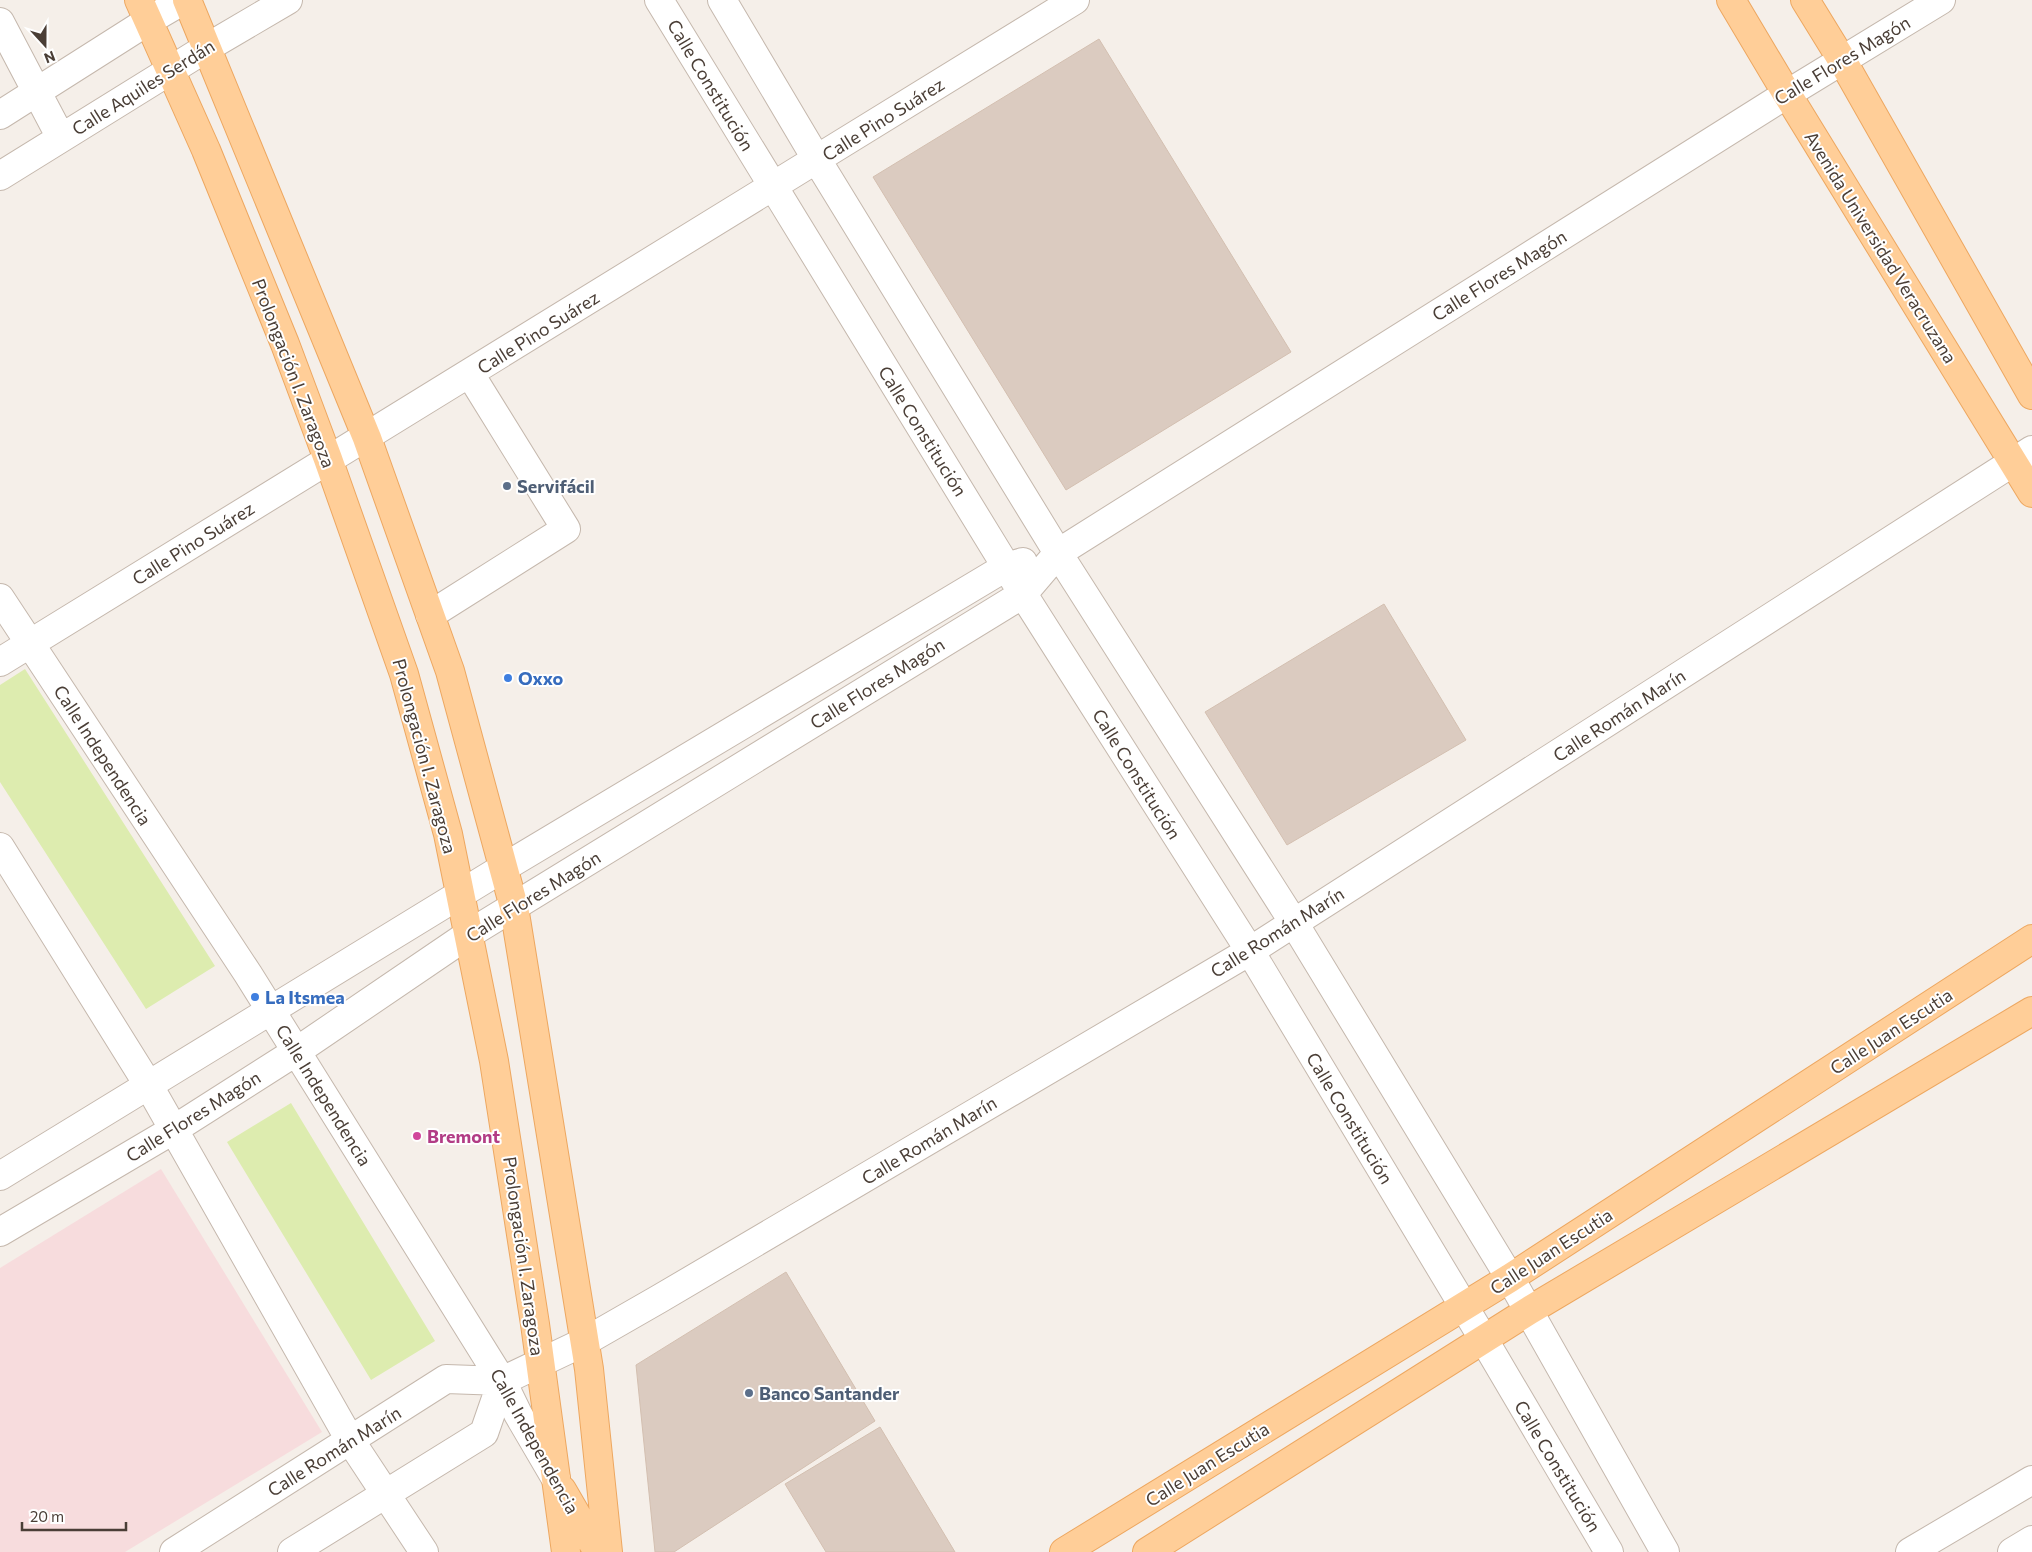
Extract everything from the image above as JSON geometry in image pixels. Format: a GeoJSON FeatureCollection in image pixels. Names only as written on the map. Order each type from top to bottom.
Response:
{"type":"FeatureCollection","features":[{"type":"Feature","properties":{"kind":"main road"},"geometry":{"type":"LineString","coordinates":[[186,0],[208,47],[367,438],[450,671],[514,907],[589,1369],[608,1552]]}},
{"type":"Feature","properties":{"kind":"main road","name":"Avenida Universidad Veracruzana"},"geometry":{"type":"LineString","coordinates":[[1731,0],[1787,94],[2022,455],[2032,493]]}},
{"type":"Feature","properties":{"kind":"main road"},"geometry":{"type":"LineString","coordinates":[[1805,0],[1842,60],[2032,395]]}},
{"type":"Feature","properties":{"kind":"main road","name":"Prolongación I. Zaragoza"},"geometry":{"type":"LineString","coordinates":[[143,10],[206,150],[285,344],[328,460],[404,674],[448,834],[494,1061],[540,1363],[566,1552]]}},
{"type":"Feature","properties":{"kind":"main road","name":"Calle Juan Escutia"},"geometry":{"type":"LineString","coordinates":[[1064,1552],[1510,1278],[2032,939]]}},
{"type":"Feature","properties":{"kind":"main road"},"geometry":{"type":"LineString","coordinates":[[1147,1552],[1530,1310],[2032,1010]]}},
{"type":"Feature","properties":{"kind":"main road","name":"Calle Independencia"},"geometry":{"type":"LineString","coordinates":[[556,1479],[598,1552]]}},
{"type":"Feature","properties":{"kind":"street"},"geometry":{"type":"LineString","coordinates":[[0,116],[37,93],[143,10],[186,0]]}},
{"type":"Feature","properties":{"kind":"street","name":"Calle Aquiles Serdán"},"geometry":{"type":"LineString","coordinates":[[0,176],[170,70],[288,0]]}},
{"type":"Feature","properties":{"kind":"street","name":"Calle Constitución"},"geometry":{"type":"LineString","coordinates":[[659,0],[1006,567],[1250,951],[1464,1306],[1609,1552]]}},
{"type":"Feature","properties":{"kind":"street"},"geometry":{"type":"LineString","coordinates":[[722,0],[817,160],[1058,553],[1294,923],[1530,1310],[1665,1552]]}},
{"type":"Feature","properties":{"kind":"street","name":"Calle Pino Suárez"},"geometry":{"type":"LineString","coordinates":[[0,662],[328,460],[367,438],[1076,0]]}},
{"type":"Feature","properties":{"kind":"street","name":"Calle Flores Magón"},"geometry":{"type":"LineString","coordinates":[[0,1176],[461,896],[503,868],[1006,567],[1058,553],[1787,94],[1941,0]]}},
{"type":"Feature","properties":{"kind":"street"},"geometry":{"type":"LineString","coordinates":[[0,22],[61,138]]}},
{"type":"Feature","properties":{"kind":"street"},"geometry":{"type":"LineString","coordinates":[[430,615],[566,529],[470,374]]}},
{"type":"Feature","properties":{"kind":"street","name":"Calle Román Marín"},"geometry":{"type":"LineString","coordinates":[[174,1552],[446,1379],[502,1381],[584,1342],[1250,951],[2022,455]]}},
{"type":"Feature","properties":{"kind":"street","name":"Calle Flores Magón"},"geometry":{"type":"LineString","coordinates":[[0,1232],[173,1130],[297,1051],[469,934],[1023,594],[1058,553]]}},
{"type":"Feature","properties":{"kind":"street","name":"Calle Independencia"},"geometry":{"type":"LineString","coordinates":[[0,598],[297,1051],[502,1381],[518,1414],[556,1479]]}},
{"type":"Feature","properties":{"kind":"street"},"geometry":{"type":"LineString","coordinates":[[0,846],[149,1086],[350,1440],[424,1552]]}},
{"type":"Feature","properties":{"kind":"street"},"geometry":{"type":"LineString","coordinates":[[292,1552],[484,1433],[502,1381]]}},
{"type":"Feature","properties":{"kind":"street"},"geometry":{"type":"LineString","coordinates":[[1910,1552],[2032,1480]]}},
{"type":"Feature","properties":{"kind":"street"},"geometry":{"type":"LineString","coordinates":[[2012,1552],[2032,1540]]}},
{"type":"Feature","properties":{"kind":"shaded area"},"geometry":{"type":"Polygon","coordinates":[[[161,1169],[322,1432],[125,1552],[0,1552],[0,1268],[161,1169]]]}},
{"type":"Feature","properties":{"kind":"green space"},"geometry":{"type":"Polygon","coordinates":[[[25,669],[215,966],[146,1009],[0,782],[0,685],[25,669]]]}},
{"type":"Feature","properties":{"kind":"green space"},"geometry":{"type":"Polygon","coordinates":[[[291,1103],[435,1341],[371,1380],[227,1142],[291,1103]]]}},
{"type":"Feature","properties":{"kind":"building"},"geometry":{"type":"Polygon","coordinates":[[[1099,39],[1291,352],[1066,490],[873,177],[1099,39]]]}},
{"type":"Feature","properties":{"kind":"building"},"geometry":{"type":"Polygon","coordinates":[[[1384,604],[1466,740],[1287,845],[1205,712],[1384,604]]]}},
{"type":"Feature","properties":{"kind":"building","name":"Banco Santander"},"geometry":{"type":"Polygon","coordinates":[[[786,1272],[875,1421],[674,1552],[655,1552],[636,1365],[786,1272]]]}},
{"type":"Feature","properties":{"kind":"building"},"geometry":{"type":"Polygon","coordinates":[[[880,1427],[955,1552],[826,1552],[785,1484],[880,1427]]]}},
{"type":"Feature","properties":{"kind":"place","name":"Servifácil"},"geometry":{"type":"Point","coordinates":[507,486]}},
{"type":"Feature","properties":{"kind":"place","name":"Oxxo"},"geometry":{"type":"Point","coordinates":[508,678]}},
{"type":"Feature","properties":{"kind":"place","name":"La Itsmea"},"geometry":{"type":"Point","coordinates":[255,997]}},
{"type":"Feature","properties":{"kind":"place","name":"Bremont"},"geometry":{"type":"Point","coordinates":[417,1136]}},
{"type":"Feature","properties":{"kind":"place","name":"Banco Santander"},"geometry":{"type":"Point","coordinates":[749,1393]}}]}
